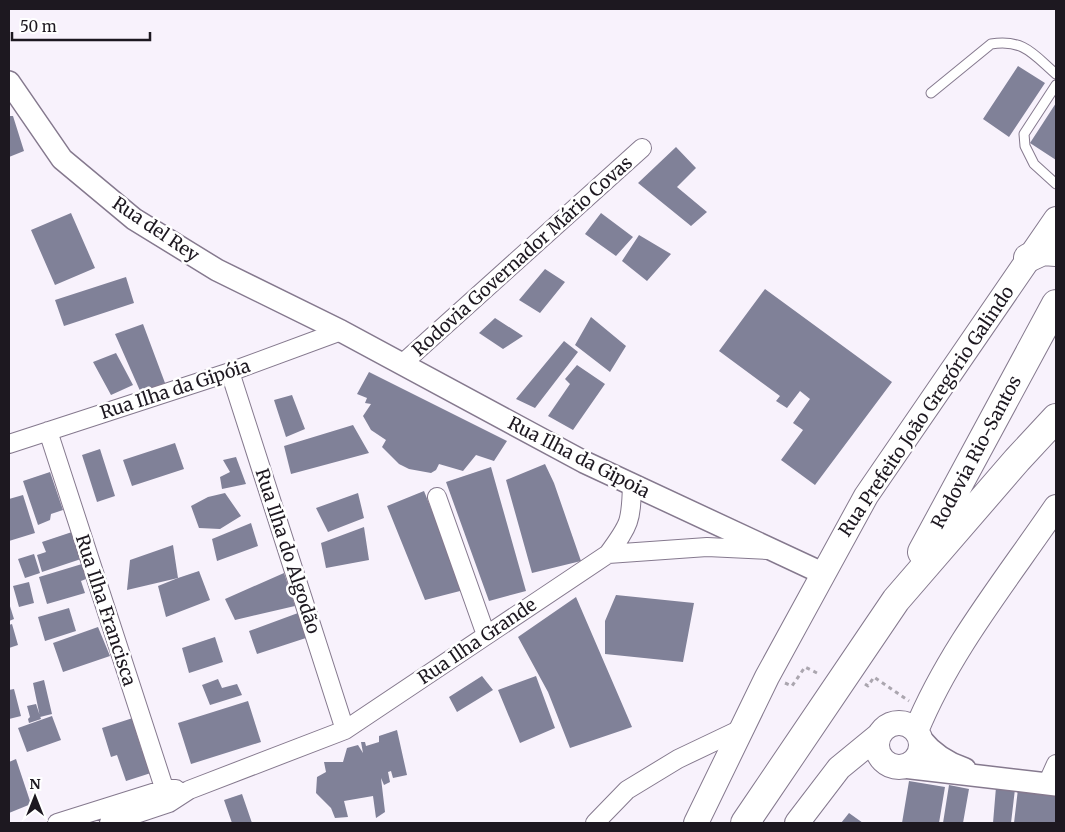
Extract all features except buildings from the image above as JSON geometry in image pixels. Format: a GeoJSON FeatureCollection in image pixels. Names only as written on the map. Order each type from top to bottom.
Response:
{"type":"FeatureCollection","features":[{"type":"Feature","properties":{"kind":"highway"},"geometry":{"type":"LineString","coordinates":[[1028,258],[1043,251],[1056,252]]}},
{"type":"Feature","properties":{"kind":"highway","name":"Rodovia Rio-Santos"},"geometry":{"type":"LineString","coordinates":[[745,823],[896,600],[1056,304]]}},
{"type":"Feature","properties":{"kind":"highway","name":"Rodovia Rio-Santos"},"geometry":{"type":"LineString","coordinates":[[896,600],[1017,460],[1056,418]]}},
{"type":"Feature","properties":{"kind":"main road","name":"Rua Prefeito João Gregório Galindo"},"geometry":{"type":"LineString","coordinates":[[696,823],[741,729],[822,573],[866,496],[1056,219]]}},
{"type":"Feature","properties":{"kind":"main road"},"geometry":{"type":"LineString","coordinates":[[822,789],[855,770],[874,767],[898,767],[909,764],[918,755],[918,735],[925,709],[960,647],[1056,507]]}},
{"type":"Feature","properties":{"kind":"main road"},"geometry":{"type":"LineString","coordinates":[[797,823],[839,768],[883,731],[912,703],[960,647]]}},
{"type":"Feature","properties":{"kind":"main road"},"geometry":{"type":"LineString","coordinates":[[898,767],[879,756],[876,743],[883,731],[902,723],[909,725],[918,735]]}},
{"type":"Feature","properties":{"kind":"street","name":"Rua del Rey"},"geometry":{"type":"LineString","coordinates":[[9,82],[62,159],[134,219],[218,270],[341,331]]}},
{"type":"Feature","properties":{"kind":"street","name":"Rodovia Governador Mário Covas"},"geometry":{"type":"LineString","coordinates":[[402,364],[642,148]]}},
{"type":"Feature","properties":{"kind":"street","name":"Rua Ilha da Gipoia"},"geometry":{"type":"LineString","coordinates":[[341,331],[584,462],[822,573]]}},
{"type":"Feature","properties":{"kind":"street","name":"Rua Ilha da Gipóia"},"geometry":{"type":"LineString","coordinates":[[9,444],[230,372],[341,331]]}},
{"type":"Feature","properties":{"kind":"street","name":"Rua Ilha do Algodão"},"geometry":{"type":"LineString","coordinates":[[230,372],[345,730]]}},
{"type":"Feature","properties":{"kind":"street","name":"Rua Ilha Francisca"},"geometry":{"type":"LineString","coordinates":[[48,431],[167,796]]}},
{"type":"Feature","properties":{"kind":"street"},"geometry":{"type":"LineString","coordinates":[[608,554],[628,527],[631,513],[632,485]]}},
{"type":"Feature","properties":{"kind":"street"},"geometry":{"type":"LineString","coordinates":[[437,497],[486,635]]}},
{"type":"Feature","properties":{"kind":"street","name":"Rua Ilha Grande"},"geometry":{"type":"LineString","coordinates":[[56,823],[189,790],[345,730],[608,554],[707,547],[777,552]]}},
{"type":"Feature","properties":{"kind":"street"},"geometry":{"type":"LineString","coordinates":[[595,823],[627,790],[678,759],[741,729]]}},
{"type":"Feature","properties":{"kind":"street"},"geometry":{"type":"LineString","coordinates":[[918,735],[934,753],[948,763],[986,778]]}},
{"type":"Feature","properties":{"kind":"street"},"geometry":{"type":"LineString","coordinates":[[898,767],[1052,784],[1056,764]]}},
{"type":"Feature","properties":{"kind":"street","name":"Rua Ilha Grande"},"geometry":{"type":"LineString","coordinates":[[109,823],[167,796]]}},
{"type":"Feature","properties":{"kind":"lane"},"geometry":{"type":"LineString","coordinates":[[931,93],[991,44],[1020,44],[1056,74]]}},
{"type":"Feature","properties":{"kind":"lane"},"geometry":{"type":"LineString","coordinates":[[1056,86],[1024,134],[1025,146],[1034,164],[1056,184]]}}]}
